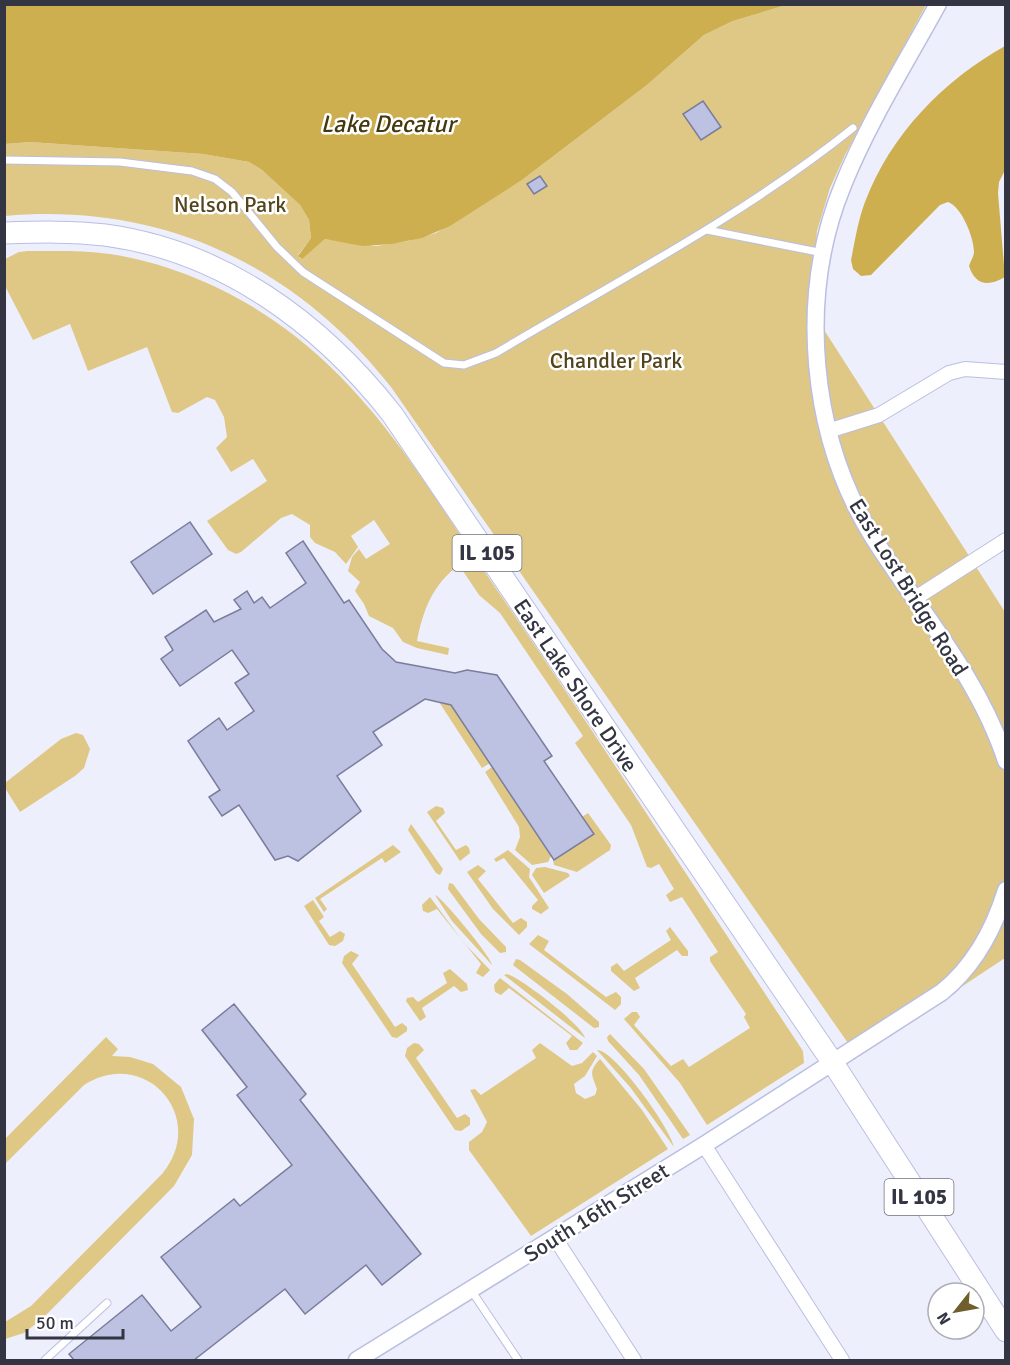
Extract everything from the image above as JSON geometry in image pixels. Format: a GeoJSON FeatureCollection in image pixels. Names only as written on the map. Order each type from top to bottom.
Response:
{"type":"FeatureCollection","features":[{"type":"Feature","properties":{"kind":"main road","name":"East Lake Shore Drive"},"geometry":{"type":"LineString","coordinates":[[4,233],[58,231],[106,235],[153,245],[202,260],[252,286],[292,313],[326,340],[363,377],[392,414],[833,1063],[1005,1331]]}},
{"type":"Feature","properties":{"kind":"street","name":"East Lost Bridge Road"},"geometry":{"type":"LineString","coordinates":[[938,4],[842,186],[823,253],[818,297],[817,358],[820,390],[828,431],[842,474],[862,520],[988,713],[1005,761]]}},
{"type":"Feature","properties":{"kind":"street"},"geometry":{"type":"LineString","coordinates":[[828,431],[879,415],[957,370],[1005,372]]}},
{"type":"Feature","properties":{"kind":"street"},"geometry":{"type":"LineString","coordinates":[[914,599],[1005,540]]}},
{"type":"Feature","properties":{"kind":"street"},"geometry":{"type":"LineString","coordinates":[[833,1063],[926,1003],[955,981],[978,952],[1005,890]]}},
{"type":"Feature","properties":{"kind":"street","name":"South 16th Street"},"geometry":{"type":"LineString","coordinates":[[357,1360],[379,1355],[471,1290],[833,1063]]}},
{"type":"Feature","properties":{"kind":"street"},"geometry":{"type":"LineString","coordinates":[[704,1145],[842,1360]]}},
{"type":"Feature","properties":{"kind":"street"},"geometry":{"type":"LineString","coordinates":[[555,1238],[633,1360]]}},
{"type":"Feature","properties":{"kind":"lane"},"geometry":{"type":"LineString","coordinates":[[4,160],[120,162],[192,171],[209,176],[232,192],[283,253],[303,272],[435,357],[454,365],[474,363],[496,353],[706,230],[806,165],[853,129]]}},
{"type":"Feature","properties":{"kind":"lane"},"geometry":{"type":"LineString","coordinates":[[706,230],[823,253]]}},
{"type":"Feature","properties":{"kind":"lane"},"geometry":{"type":"LineString","coordinates":[[471,1290],[518,1360]]}},
{"type":"Feature","properties":{"kind":"lane"},"geometry":{"type":"LineString","coordinates":[[45,1360],[107,1303]]}},
{"type":"Feature","properties":{"kind":"green space","name":"Chandler Park"},"geometry":{"type":"Polygon","coordinates":[[[786,5],[926,5],[845,155],[830,188],[817,231],[810,308],[1005,612],[1005,958],[857,1056],[391,387],[353,344],[312,307],[268,276],[220,250],[170,232],[118,220],[62,214],[5,216],[5,144],[30,142],[203,154],[249,162],[262,170],[300,205],[309,220],[311,238],[298,255],[301,259],[325,239],[376,246],[408,241],[436,233],[522,180],[647,85],[704,35],[733,21],[786,5]]]}},
{"type":"Feature","properties":{"kind":"green space"},"geometry":{"type":"Polygon","coordinates":[[[79,251],[110,254],[159,265],[208,283],[275,321],[326,363],[355,392],[381,422],[428,486],[573,702],[803,1051],[804,1063],[707,1125],[680,1083],[624,1019],[632,1012],[637,1012],[640,1017],[634,1025],[671,1066],[683,1059],[689,1067],[750,1028],[744,1017],[746,1014],[710,961],[710,957],[718,952],[682,897],[670,902],[666,895],[674,889],[659,864],[651,868],[647,867],[631,825],[575,743],[583,736],[500,613],[479,595],[459,565],[442,581],[430,599],[417,641],[449,648],[448,655],[417,648],[403,642],[393,628],[369,616],[355,591],[360,582],[348,571],[352,557],[359,549],[366,559],[390,544],[374,520],[351,536],[358,547],[346,564],[335,552],[315,543],[310,537],[310,525],[292,514],[281,518],[241,552],[236,554],[228,550],[207,521],[267,481],[253,459],[231,472],[216,448],[227,437],[224,417],[215,400],[207,397],[178,413],[172,412],[147,347],[88,371],[70,324],[33,340],[5,286],[5,259],[19,252],[79,251]]]}},
{"type":"Feature","properties":{"kind":"green space"},"geometry":{"type":"Polygon","coordinates":[[[439,702],[451,705],[490,763],[482,768],[439,702]]]}},
{"type":"Feature","properties":{"kind":"green space"},"geometry":{"type":"Polygon","coordinates":[[[76,733],[83,735],[90,749],[84,768],[20,812],[5,788],[5,783],[61,739],[76,733]]]}},
{"type":"Feature","properties":{"kind":"green space"},"geometry":{"type":"Polygon","coordinates":[[[492,767],[551,856],[548,862],[532,865],[515,850],[520,837],[519,827],[485,772],[492,767]]]}},
{"type":"Feature","properties":{"kind":"green space"},"geometry":{"type":"Polygon","coordinates":[[[436,806],[443,808],[445,813],[436,821],[456,850],[466,845],[469,848],[470,853],[460,861],[427,812],[436,806]]]}},
{"type":"Feature","properties":{"kind":"green space"},"geometry":{"type":"Polygon","coordinates":[[[588,813],[611,845],[610,850],[577,872],[554,865],[553,859],[594,834],[582,817],[588,813]]]}},
{"type":"Feature","properties":{"kind":"green space"},"geometry":{"type":"Polygon","coordinates":[[[411,824],[443,869],[440,875],[436,873],[408,830],[411,824]]]}},
{"type":"Feature","properties":{"kind":"green space"},"geometry":{"type":"Polygon","coordinates":[[[393,845],[401,852],[385,863],[382,858],[320,899],[327,909],[324,912],[315,898],[393,845]]]}},
{"type":"Feature","properties":{"kind":"green space"},"geometry":{"type":"Polygon","coordinates":[[[508,850],[530,869],[529,877],[549,908],[541,914],[532,909],[538,900],[504,858],[496,862],[494,859],[508,850]]]}},
{"type":"Feature","properties":{"kind":"green space"},"geometry":{"type":"Polygon","coordinates":[[[478,865],[486,871],[478,879],[513,923],[521,918],[527,922],[527,927],[519,935],[493,909],[467,872],[478,865]]]}},
{"type":"Feature","properties":{"kind":"green space"},"geometry":{"type":"Polygon","coordinates":[[[545,867],[568,873],[570,876],[544,893],[532,875],[536,868],[545,867]]]}},
{"type":"Feature","properties":{"kind":"green space"},"geometry":{"type":"Polygon","coordinates":[[[449,883],[453,884],[479,919],[506,947],[506,952],[500,953],[481,934],[448,889],[449,883]]]}},
{"type":"Feature","properties":{"kind":"green space"},"geometry":{"type":"Polygon","coordinates":[[[435,895],[466,928],[492,965],[452,921],[435,895]]]}},
{"type":"Feature","properties":{"kind":"green space"},"geometry":{"type":"Polygon","coordinates":[[[430,897],[462,940],[437,909],[428,913],[423,911],[422,905],[430,897]]]}},
{"type":"Feature","properties":{"kind":"green space"},"geometry":{"type":"Polygon","coordinates":[[[313,900],[324,917],[319,921],[330,937],[340,931],[345,934],[343,941],[335,946],[329,945],[304,906],[313,900]]]}},
{"type":"Feature","properties":{"kind":"green space"},"geometry":{"type":"Polygon","coordinates":[[[670,927],[688,951],[688,956],[682,956],[677,950],[635,978],[640,988],[634,991],[611,971],[611,967],[617,963],[624,971],[671,940],[666,931],[670,927]]]}},
{"type":"Feature","properties":{"kind":"green space"},"geometry":{"type":"Polygon","coordinates":[[[538,935],[549,941],[544,950],[606,997],[616,992],[621,997],[621,1004],[615,1010],[529,944],[538,935]]]}},
{"type":"Feature","properties":{"kind":"green space"},"geometry":{"type":"Polygon","coordinates":[[[465,944],[490,970],[483,977],[476,973],[481,964],[465,944]]]}},
{"type":"Feature","properties":{"kind":"green space"},"geometry":{"type":"Polygon","coordinates":[[[351,951],[359,955],[352,964],[395,1027],[402,1023],[407,1027],[407,1031],[397,1038],[392,1037],[342,963],[344,956],[351,951]]]}},
{"type":"Feature","properties":{"kind":"green space"},"geometry":{"type":"Polygon","coordinates":[[[516,959],[567,994],[599,1022],[599,1027],[594,1028],[513,965],[516,959]]]}},
{"type":"Feature","properties":{"kind":"green space"},"geometry":{"type":"Polygon","coordinates":[[[450,969],[467,984],[468,990],[461,992],[454,986],[422,1008],[426,1017],[420,1021],[406,1001],[407,998],[413,997],[418,1002],[447,983],[443,973],[450,969]]]}},
{"type":"Feature","properties":{"kind":"green space"},"geometry":{"type":"Polygon","coordinates":[[[507,974],[550,1003],[574,1023],[585,1038],[504,975],[507,974]]]}},
{"type":"Feature","properties":{"kind":"green space"},"geometry":{"type":"Polygon","coordinates":[[[500,978],[583,1043],[577,1050],[570,1050],[566,1043],[572,1036],[509,988],[501,995],[495,992],[494,985],[500,978]]]}},
{"type":"Feature","properties":{"kind":"green space"},"geometry":{"type":"Polygon","coordinates":[[[610,1034],[644,1069],[690,1135],[683,1139],[639,1075],[608,1041],[607,1037],[610,1034]]]}},
{"type":"Feature","properties":{"kind":"green space"},"geometry":{"type":"Polygon","coordinates":[[[106,1037],[118,1049],[112,1056],[130,1057],[153,1064],[181,1087],[194,1119],[192,1155],[174,1186],[43,1318],[24,1333],[5,1339],[5,1322],[31,1306],[162,1174],[175,1152],[178,1131],[174,1111],[164,1093],[148,1081],[129,1074],[107,1075],[84,1085],[5,1164],[5,1139],[106,1037]]]}},
{"type":"Feature","properties":{"kind":"green space"},"geometry":{"type":"Polygon","coordinates":[[[414,1043],[419,1044],[424,1050],[416,1058],[457,1118],[465,1114],[470,1118],[470,1125],[461,1131],[455,1130],[405,1056],[407,1048],[414,1043]]]}},
{"type":"Feature","properties":{"kind":"green space"},"geometry":{"type":"Polygon","coordinates":[[[540,1043],[572,1066],[582,1063],[593,1052],[597,1056],[585,1076],[574,1084],[576,1093],[585,1099],[595,1095],[597,1089],[592,1071],[600,1059],[642,1110],[668,1149],[531,1236],[469,1150],[469,1142],[482,1132],[487,1122],[470,1090],[475,1089],[481,1095],[536,1058],[532,1050],[540,1043]]]}},
{"type":"Feature","properties":{"kind":"green space"},"geometry":{"type":"Polygon","coordinates":[[[597,1050],[616,1062],[641,1091],[663,1124],[674,1147],[630,1087],[597,1050]]]}},
{"type":"Feature","properties":{"kind":"water","name":"Lake Decatur"},"geometry":{"type":"Polygon","coordinates":[[[5,4],[786,5],[733,21],[704,35],[647,85],[522,180],[450,226],[422,238],[392,244],[362,246],[325,239],[302,259],[298,256],[311,238],[309,220],[300,205],[262,170],[249,162],[203,154],[30,142],[5,144],[5,4]]]}},
{"type":"Feature","properties":{"kind":"water"},"geometry":{"type":"Polygon","coordinates":[[[1005,46],[1005,170],[999,182],[998,193],[1005,277],[988,283],[975,277],[969,266],[974,252],[969,231],[958,210],[948,202],[940,205],[871,275],[861,276],[853,269],[851,260],[859,223],[865,202],[889,154],[904,132],[940,93],[982,60],[1005,46]]]}},
{"type":"Feature","properties":{"kind":"building"},"geometry":{"type":"Polygon","coordinates":[[[703,101],[721,127],[701,140],[683,114],[703,101]]]}},
{"type":"Feature","properties":{"kind":"building"},"geometry":{"type":"Polygon","coordinates":[[[540,176],[547,186],[534,194],[527,184],[540,176]]]}},
{"type":"Feature","properties":{"kind":"building"},"geometry":{"type":"Polygon","coordinates":[[[190,522],[212,554],[153,594],[131,562],[190,522]]]}},
{"type":"Feature","properties":{"kind":"building"},"geometry":{"type":"Polygon","coordinates":[[[303,541],[344,603],[349,600],[382,649],[396,662],[455,673],[467,670],[497,675],[552,756],[544,761],[594,834],[554,860],[451,705],[425,699],[373,732],[382,745],[337,776],[361,811],[298,861],[288,856],[275,860],[239,805],[222,816],[209,797],[220,790],[188,741],[219,718],[227,730],[254,711],[235,683],[249,674],[232,650],[180,686],[161,659],[173,650],[165,637],[206,610],[214,622],[241,609],[234,600],[247,591],[254,603],[262,597],[270,608],[306,583],[286,553],[303,541]]]}},
{"type":"Feature","properties":{"kind":"building"},"geometry":{"type":"Polygon","coordinates":[[[234,1004],[306,1094],[300,1100],[421,1254],[382,1285],[366,1265],[305,1314],[285,1289],[194,1360],[74,1360],[69,1354],[142,1295],[171,1331],[201,1307],[161,1257],[234,1199],[240,1206],[292,1165],[237,1095],[247,1087],[202,1030],[234,1004]]]}},
{"type":"Feature","properties":{"kind":"park label","name":"Nelson Park"},"geometry":{"type":"Point","coordinates":[230,204]}}]}
